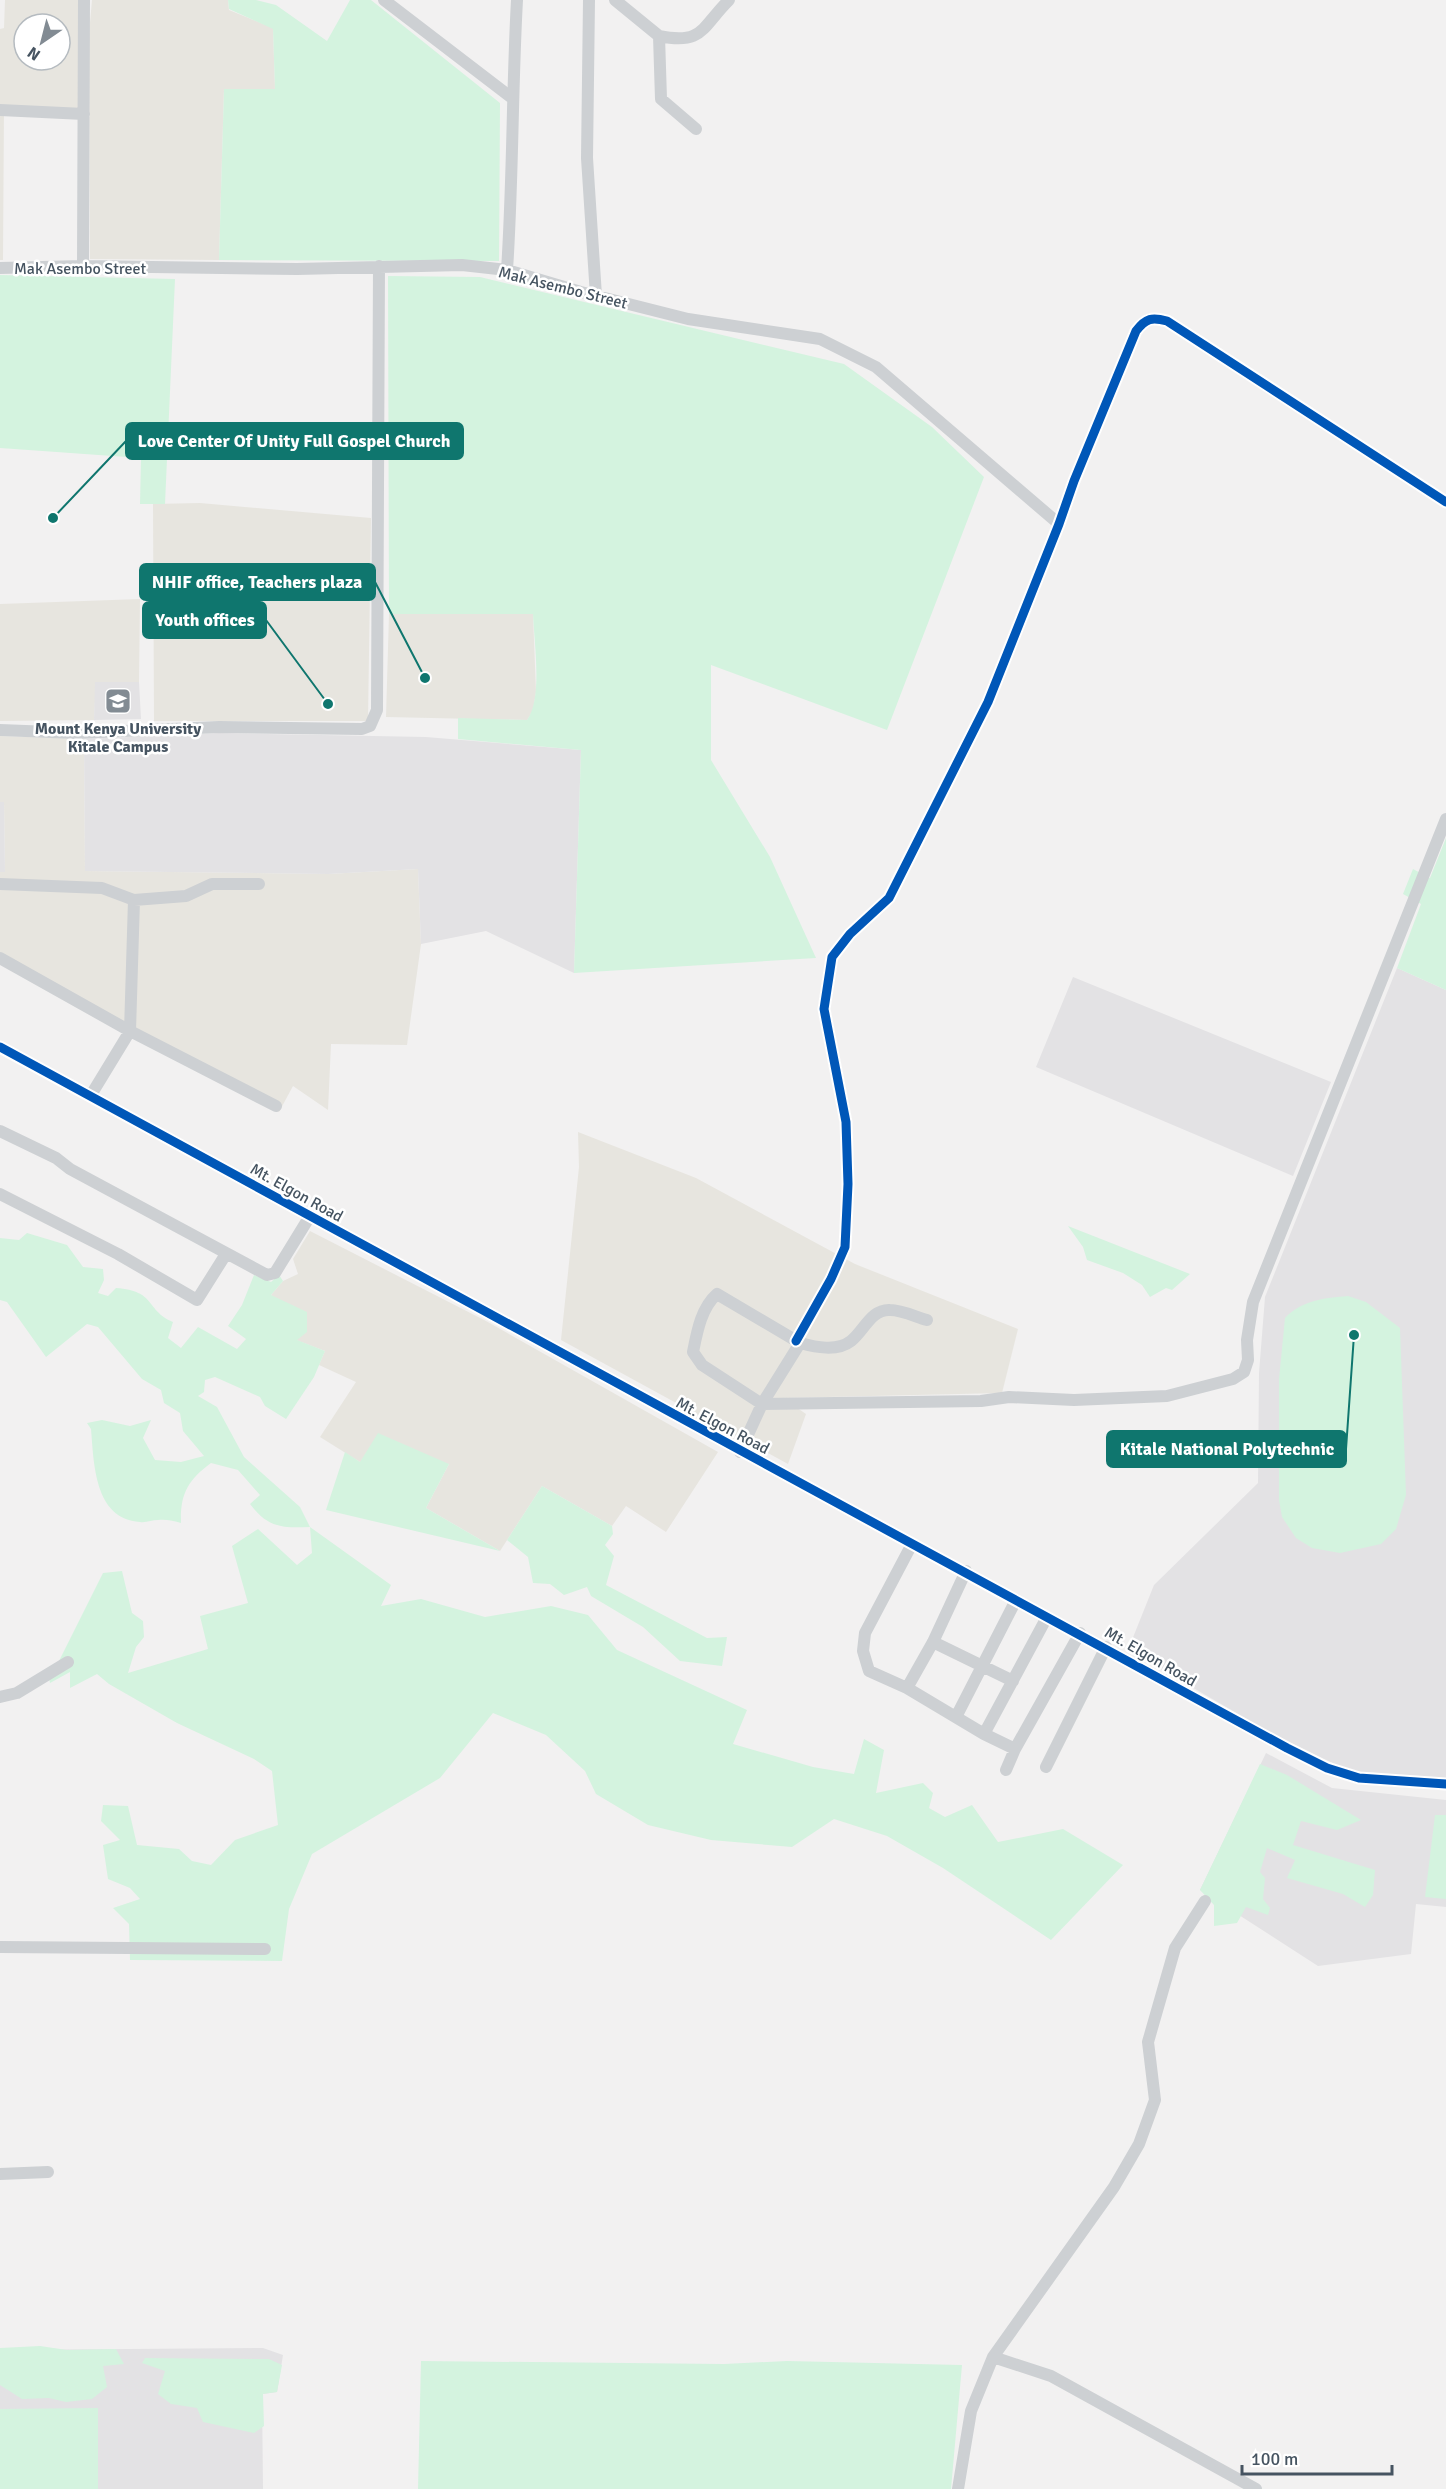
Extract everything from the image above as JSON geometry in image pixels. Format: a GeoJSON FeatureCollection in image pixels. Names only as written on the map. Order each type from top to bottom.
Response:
{"type":"FeatureCollection","features":[{"type":"Feature","properties":{"kind":"street"},"geometry":{"type":"LineString","coordinates":[[84,0],[84,266]]}},
{"type":"Feature","properties":{"kind":"street"},"geometry":{"type":"LineString","coordinates":[[384,0],[512,98]]}},
{"type":"Feature","properties":{"kind":"street"},"geometry":{"type":"LineString","coordinates":[[507,270],[513,177],[512,98],[517,0]]}},
{"type":"Feature","properties":{"kind":"street"},"geometry":{"type":"LineString","coordinates":[[589,0],[587,158],[596,296]]}},
{"type":"Feature","properties":{"kind":"street"},"geometry":{"type":"LineString","coordinates":[[615,0],[659,36],[687,40],[698,34],[729,0]]}},
{"type":"Feature","properties":{"kind":"street"},"geometry":{"type":"LineString","coordinates":[[659,36],[661,99],[696,129]]}},
{"type":"Feature","properties":{"kind":"street"},"geometry":{"type":"LineString","coordinates":[[0,110],[84,114]]}},
{"type":"Feature","properties":{"kind":"street","name":"Mak Asembo Street"},"geometry":{"type":"LineString","coordinates":[[0,268],[84,266],[297,269],[462,265],[507,270],[596,296],[688,319],[820,339],[876,366],[1059,524]]}},
{"type":"Feature","properties":{"kind":"street"},"geometry":{"type":"LineString","coordinates":[[0,730],[76,733],[219,727],[362,729],[370,726],[377,710],[379,266]]}},
{"type":"Feature","properties":{"kind":"street"},"geometry":{"type":"LineString","coordinates":[[740,1452],[762,1404],[798,1342],[845,1247],[848,1184],[846,1122],[824,1009],[832,957],[850,933],[889,898],[988,702],[1059,524],[1074,480],[1136,331],[1144,321],[1154,317],[1167,321],[1446,501]]}},
{"type":"Feature","properties":{"kind":"street"},"geometry":{"type":"LineString","coordinates":[[927,1320],[892,1310],[882,1311],[873,1317],[850,1342],[819,1348],[798,1342],[717,1294],[708,1301],[693,1352],[696,1359],[762,1404],[981,1401],[1009,1396],[1074,1400],[1167,1396],[1233,1379],[1244,1372],[1248,1360],[1247,1340],[1253,1302],[1446,819]]}},
{"type":"Feature","properties":{"kind":"street"},"geometry":{"type":"LineString","coordinates":[[0,884],[102,888],[134,900],[186,896],[212,884],[260,884]]}},
{"type":"Feature","properties":{"kind":"street"},"geometry":{"type":"LineString","coordinates":[[91,1095],[130,1031],[134,900]]}},
{"type":"Feature","properties":{"kind":"street"},"geometry":{"type":"LineString","coordinates":[[0,958],[130,1031],[276,1106]]}},
{"type":"Feature","properties":{"kind":"street","name":"Mt. Elgon Road"},"geometry":{"type":"LineString","coordinates":[[0,1047],[740,1452],[966,1571],[1327,1768],[1359,1778],[1446,1784]]}},
{"type":"Feature","properties":{"kind":"street"},"geometry":{"type":"LineString","coordinates":[[0,1131],[56,1158],[70,1169],[267,1275],[275,1273],[310,1216]]}},
{"type":"Feature","properties":{"kind":"street"},"geometry":{"type":"LineString","coordinates":[[0,1194],[118,1254],[197,1300],[226,1254]]}},
{"type":"Feature","properties":{"kind":"street"},"geometry":{"type":"LineString","coordinates":[[912,1544],[865,1633],[863,1651],[869,1671],[907,1688],[984,1734],[1015,1749]]}},
{"type":"Feature","properties":{"kind":"street"},"geometry":{"type":"LineString","coordinates":[[907,1688],[933,1642],[966,1571]]}},
{"type":"Feature","properties":{"kind":"street"},"geometry":{"type":"LineString","coordinates":[[956,1718],[1016,1600]]}},
{"type":"Feature","properties":{"kind":"street"},"geometry":{"type":"LineString","coordinates":[[984,1734],[1047,1617]]}},
{"type":"Feature","properties":{"kind":"street"},"geometry":{"type":"LineString","coordinates":[[1006,1770],[1015,1749],[1080,1633]]}},
{"type":"Feature","properties":{"kind":"street"},"geometry":{"type":"LineString","coordinates":[[933,1642],[1012,1681]]}},
{"type":"Feature","properties":{"kind":"street"},"geometry":{"type":"LineString","coordinates":[[1046,1767],[1106,1647]]}},
{"type":"Feature","properties":{"kind":"street"},"geometry":{"type":"LineString","coordinates":[[0,1697],[17,1693],[68,1662]]}},
{"type":"Feature","properties":{"kind":"street"},"geometry":{"type":"LineString","coordinates":[[958,2489],[971,2411],[993,2357],[1114,2187],[1139,2144],[1155,2100],[1148,2042],[1175,1948],[1204,1901]]}},
{"type":"Feature","properties":{"kind":"street"},"geometry":{"type":"LineString","coordinates":[[0,1947],[265,1948]]}},
{"type":"Feature","properties":{"kind":"street"},"geometry":{"type":"LineString","coordinates":[[0,2174],[48,2172]]}},
{"type":"Feature","properties":{"kind":"street"},"geometry":{"type":"LineString","coordinates":[[993,2357],[1051,2376],[1256,2489]]}},
{"type":"Feature","properties":{"kind":"shaded area"},"geometry":{"type":"Polygon","coordinates":[[[5,0],[82,0],[78,110],[4,106],[3,260],[0,260],[0,29],[4,28],[5,0]]]}},
{"type":"Feature","properties":{"kind":"shaded area"},"geometry":{"type":"Polygon","coordinates":[[[92,0],[228,0],[229,10],[273,28],[275,89],[224,89],[219,260],[90,259],[89,34],[92,0]]]}},
{"type":"Feature","properties":{"kind":"shaded area"},"geometry":{"type":"Polygon","coordinates":[[[200,503],[371,518],[368,721],[154,721],[153,504],[200,503]]]}},
{"type":"Feature","properties":{"kind":"shaded area"},"geometry":{"type":"Polygon","coordinates":[[[140,599],[139,682],[96,682],[94,720],[0,721],[0,604],[140,599]]]}},
{"type":"Feature","properties":{"kind":"shaded area"},"geometry":{"type":"Polygon","coordinates":[[[389,614],[533,614],[536,692],[533,711],[527,720],[386,717],[389,614]]]}},
{"type":"Feature","properties":{"kind":"shaded area","name":"Mount Kenya University Kitale Campus"},"geometry":{"type":"Polygon","coordinates":[[[95,682],[139,682],[141,719],[94,720],[95,682]]]}},
{"type":"Feature","properties":{"kind":"shaded area"},"geometry":{"type":"Polygon","coordinates":[[[219,733],[426,737],[581,750],[574,973],[486,931],[421,944],[418,869],[328,874],[85,871],[84,739],[219,733]]]}},
{"type":"Feature","properties":{"kind":"shaded area"},"geometry":{"type":"Polygon","coordinates":[[[0,736],[84,739],[85,871],[328,874],[418,869],[421,944],[407,1045],[331,1044],[328,1110],[293,1086],[279,1112],[0,962],[0,872],[5,871],[4,802],[0,802],[0,736]]]}},
{"type":"Feature","properties":{"kind":"shaded area"},"geometry":{"type":"Polygon","coordinates":[[[0,802],[4,802],[5,872],[0,872],[0,802]]]}},
{"type":"Feature","properties":{"kind":"shaded area"},"geometry":{"type":"Polygon","coordinates":[[[1397,968],[1446,990],[1446,1778],[1349,1771],[1271,1733],[1128,1650],[1154,1585],[1258,1483],[1259,1373],[1265,1297],[1397,968]]]}},
{"type":"Feature","properties":{"kind":"shaded area"},"geometry":{"type":"Polygon","coordinates":[[[1073,977],[1331,1082],[1293,1176],[1036,1067],[1073,977]]]}},
{"type":"Feature","properties":{"kind":"shaded area"},"geometry":{"type":"Polygon","coordinates":[[[578,1132],[696,1178],[855,1264],[1018,1329],[1002,1393],[783,1398],[806,1414],[788,1464],[561,1340],[579,1167],[578,1132]]]}},
{"type":"Feature","properties":{"kind":"shaded area"},"geometry":{"type":"Polygon","coordinates":[[[310,1231],[486,1321],[718,1452],[666,1532],[626,1506],[612,1526],[542,1486],[500,1551],[426,1508],[449,1464],[360,1462],[320,1437],[356,1382],[319,1365],[325,1351],[296,1340],[271,1295],[283,1281],[298,1274],[293,1259],[310,1231]]]}},
{"type":"Feature","properties":{"kind":"shaded area"},"geometry":{"type":"Polygon","coordinates":[[[1266,1753],[1332,1788],[1446,1800],[1446,1907],[1416,1904],[1411,1954],[1318,1966],[1200,1890],[1266,1753]]]}},
{"type":"Feature","properties":{"kind":"shaded area"},"geometry":{"type":"Polygon","coordinates":[[[263,2348],[283,2355],[277,2392],[262,2394],[263,2489],[0,2489],[0,2350],[263,2348]]]}},
{"type":"Feature","properties":{"kind":"green space"},"geometry":{"type":"Polygon","coordinates":[[[228,0],[256,0],[276,5],[327,41],[350,0],[371,0],[500,103],[499,261],[219,260],[224,89],[275,89],[273,29],[229,9],[228,0]]]}},
{"type":"Feature","properties":{"kind":"green space"},"geometry":{"type":"Polygon","coordinates":[[[0,275],[175,279],[165,504],[140,504],[141,458],[0,448],[0,275]]]}},
{"type":"Feature","properties":{"kind":"green space"},"geometry":{"type":"Polygon","coordinates":[[[388,276],[480,277],[844,364],[932,427],[984,477],[887,730],[711,665],[711,760],[770,857],[816,958],[574,973],[581,750],[458,739],[458,718],[527,720],[535,698],[536,684],[533,614],[389,614],[388,276]]]}},
{"type":"Feature","properties":{"kind":"green space"},"geometry":{"type":"Polygon","coordinates":[[[1446,838],[1446,990],[1397,968],[1421,904],[1403,894],[1413,869],[1430,878],[1446,838]]]}},
{"type":"Feature","properties":{"kind":"green space"},"geometry":{"type":"Polygon","coordinates":[[[1068,1226],[1190,1274],[1172,1290],[1166,1288],[1150,1297],[1142,1285],[1123,1273],[1087,1260],[1083,1247],[1068,1226]]]}},
{"type":"Feature","properties":{"kind":"green space"},"geometry":{"type":"Polygon","coordinates":[[[27,1233],[67,1245],[83,1267],[103,1269],[104,1280],[98,1293],[108,1296],[116,1288],[129,1290],[145,1297],[158,1312],[173,1322],[168,1338],[181,1348],[198,1327],[237,1349],[246,1339],[228,1326],[242,1305],[254,1275],[271,1282],[279,1275],[283,1281],[271,1295],[307,1312],[307,1332],[297,1340],[325,1351],[314,1377],[286,1419],[265,1406],[260,1397],[215,1377],[205,1380],[204,1392],[198,1396],[217,1407],[244,1457],[300,1507],[310,1527],[276,1525],[263,1518],[250,1504],[260,1495],[238,1470],[211,1463],[196,1475],[187,1488],[182,1504],[181,1523],[164,1520],[140,1522],[125,1519],[113,1511],[99,1487],[93,1457],[91,1429],[87,1423],[102,1420],[130,1426],[151,1420],[143,1438],[155,1460],[181,1462],[204,1456],[183,1431],[180,1413],[164,1403],[161,1390],[142,1379],[98,1327],[87,1324],[46,1357],[7,1302],[0,1300],[0,1238],[19,1240],[27,1233]]]}},
{"type":"Feature","properties":{"kind":"green space"},"geometry":{"type":"Polygon","coordinates":[[[1348,1296],[1366,1302],[1400,1328],[1406,1495],[1396,1529],[1381,1544],[1340,1553],[1312,1548],[1296,1538],[1282,1517],[1279,1500],[1279,1379],[1285,1318],[1306,1304],[1322,1299],[1348,1296]]]}},
{"type":"Feature","properties":{"kind":"green space"},"geometry":{"type":"Polygon","coordinates":[[[378,1433],[449,1464],[426,1508],[500,1551],[326,1510],[345,1452],[360,1462],[378,1433]]]}},
{"type":"Feature","properties":{"kind":"green space"},"geometry":{"type":"Polygon","coordinates":[[[542,1486],[612,1526],[613,1534],[605,1545],[614,1556],[606,1585],[707,1638],[727,1637],[722,1666],[680,1661],[643,1627],[591,1596],[587,1587],[564,1595],[550,1584],[533,1583],[528,1557],[507,1540],[542,1486]]]}},
{"type":"Feature","properties":{"kind":"green space"},"geometry":{"type":"Polygon","coordinates":[[[310,1527],[391,1585],[381,1606],[421,1599],[485,1617],[551,1606],[588,1615],[617,1650],[747,1710],[733,1744],[813,1767],[854,1774],[864,1739],[884,1750],[876,1793],[923,1783],[933,1793],[929,1808],[945,1817],[972,1805],[998,1842],[1063,1829],[1123,1865],[1051,1940],[943,1868],[887,1836],[834,1819],[792,1847],[711,1840],[648,1825],[596,1794],[585,1771],[546,1735],[493,1713],[440,1778],[312,1854],[289,1909],[282,1961],[130,1960],[129,1924],[113,1908],[140,1899],[130,1888],[108,1879],[103,1845],[120,1840],[101,1821],[103,1805],[128,1806],[137,1845],[179,1849],[192,1861],[211,1865],[235,1840],[278,1825],[272,1771],[254,1759],[177,1723],[109,1684],[97,1674],[70,1688],[70,1672],[50,1683],[47,1668],[58,1663],[103,1573],[122,1571],[132,1613],[143,1621],[144,1637],[136,1647],[128,1673],[208,1649],[200,1616],[248,1603],[232,1546],[258,1529],[297,1565],[312,1553],[310,1527]]]}},
{"type":"Feature","properties":{"kind":"green space"},"geometry":{"type":"Polygon","coordinates":[[[1260,1764],[1287,1775],[1361,1820],[1337,1830],[1301,1821],[1293,1845],[1375,1870],[1373,1895],[1365,1907],[1343,1894],[1287,1878],[1295,1860],[1267,1848],[1260,1872],[1265,1878],[1263,1899],[1270,1908],[1268,1915],[1246,1907],[1237,1923],[1214,1926],[1214,1905],[1200,1890],[1260,1764]]]}},
{"type":"Feature","properties":{"kind":"green space"},"geometry":{"type":"Polygon","coordinates":[[[1435,1815],[1446,1815],[1446,1899],[1425,1897],[1435,1815]]]}},
{"type":"Feature","properties":{"kind":"green space"},"geometry":{"type":"Polygon","coordinates":[[[40,2346],[67,2350],[116,2349],[124,2364],[103,2366],[107,2387],[92,2399],[66,2402],[49,2398],[22,2399],[0,2385],[0,2348],[40,2346]]]}},
{"type":"Feature","properties":{"kind":"green space"},"geometry":{"type":"Polygon","coordinates":[[[145,2358],[269,2359],[282,2365],[277,2392],[263,2394],[264,2426],[254,2433],[203,2422],[197,2408],[171,2404],[158,2394],[165,2371],[142,2363],[145,2358]]]}},
{"type":"Feature","properties":{"kind":"green space"},"geometry":{"type":"Polygon","coordinates":[[[421,2361],[724,2364],[787,2361],[962,2365],[951,2489],[418,2489],[421,2361]]]}},
{"type":"Feature","properties":{"kind":"green space"},"geometry":{"type":"Polygon","coordinates":[[[98,2408],[98,2489],[0,2489],[0,2409],[98,2408]]]}},
{"type":"Feature","properties":{"kind":"cycle path"},"geometry":{"type":"LineString","coordinates":[[796,1341],[831,1279],[845,1247],[848,1184],[846,1122],[824,1009],[832,957],[850,934],[889,898],[988,702],[1074,481],[1136,331],[1143,323],[1150,320],[1167,321],[1446,502]]}},
{"type":"Feature","properties":{"kind":"cycle path"},"geometry":{"type":"LineString","coordinates":[[0,1047],[1287,1748],[1327,1768],[1359,1778],[1446,1784]]}},
{"type":"Feature","properties":{"kind":"place","name":"Love Center Of Unity Full Gospel Church"},"geometry":{"type":"Point","coordinates":[53,518]}},
{"type":"Feature","properties":{"kind":"place","name":"NHIF office, Teachers plaza"},"geometry":{"type":"Point","coordinates":[425,678]}},
{"type":"Feature","properties":{"kind":"place","name":"Mount Kenya University Kitale Campus"},"geometry":{"type":"Point","coordinates":[118,701]}},
{"type":"Feature","properties":{"kind":"place","name":"Youth offices"},"geometry":{"type":"Point","coordinates":[328,704]}},
{"type":"Feature","properties":{"kind":"place","name":"Kitale National Polytechnic"},"geometry":{"type":"Point","coordinates":[1354,1335]}}]}
